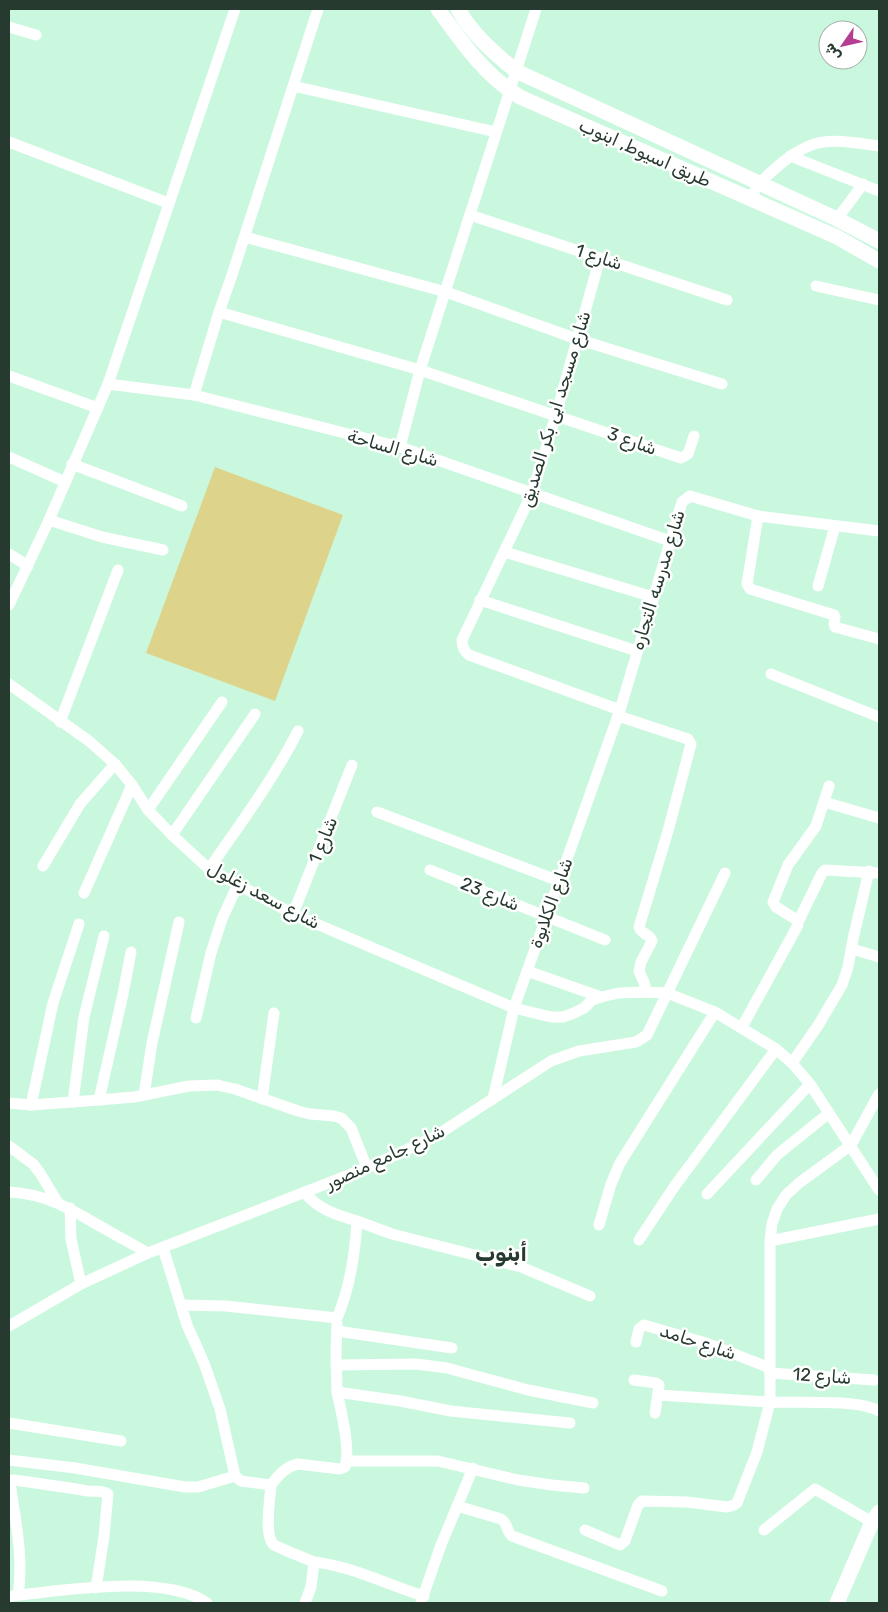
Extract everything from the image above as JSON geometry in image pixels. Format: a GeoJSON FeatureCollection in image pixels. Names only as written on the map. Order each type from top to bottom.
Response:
{"type":"FeatureCollection","features":[{"type":"Feature","properties":{"kind":"main road","name":"طريق اسيوط, ابنوب"},"geometry":{"type":"LineString","coordinates":[[438,9],[480,63],[510,91],[750,200],[837,237],[879,261]]}},
{"type":"Feature","properties":{"kind":"main road","name":"طريق اسيوط, ابنوب"},"geometry":{"type":"LineString","coordinates":[[458,9],[463,18],[487,46],[516,71],[837,219],[879,242]]}},
{"type":"Feature","properties":{"kind":"main road"},"geometry":{"type":"LineString","coordinates":[[837,1603],[876,1517]]}},
{"type":"Feature","properties":{"kind":"street"},"geometry":{"type":"LineString","coordinates":[[9,605],[49,520],[108,384],[235,9]]}},
{"type":"Feature","properties":{"kind":"street"},"geometry":{"type":"LineString","coordinates":[[194,395],[218,312],[318,9]]}},
{"type":"Feature","properties":{"kind":"street"},"geometry":{"type":"LineString","coordinates":[[400,447],[420,370],[535,9]]}},
{"type":"Feature","properties":{"kind":"street"},"geometry":{"type":"LineString","coordinates":[[9,27],[36,35]]}},
{"type":"Feature","properties":{"kind":"street"},"geometry":{"type":"LineString","coordinates":[[293,86],[496,132]]}},
{"type":"Feature","properties":{"kind":"street"},"geometry":{"type":"LineString","coordinates":[[750,200],[758,183],[805,146],[823,141],[842,141],[879,146]]}},
{"type":"Feature","properties":{"kind":"street"},"geometry":{"type":"LineString","coordinates":[[9,142],[168,203]]}},
{"type":"Feature","properties":{"kind":"street"},"geometry":{"type":"LineString","coordinates":[[790,156],[879,190]]}},
{"type":"Feature","properties":{"kind":"street"},"geometry":{"type":"LineString","coordinates":[[837,219],[863,184]]}},
{"type":"Feature","properties":{"kind":"street","name":"شارع 1"},"geometry":{"type":"LineString","coordinates":[[470,215],[728,300]]}},
{"type":"Feature","properties":{"kind":"street"},"geometry":{"type":"LineString","coordinates":[[244,237],[446,292],[577,340],[722,384]]}},
{"type":"Feature","properties":{"kind":"street","name":"شارع مسجد ابى بكر الصديق"},"geometry":{"type":"LineString","coordinates":[[600,258],[532,493],[462,640],[464,651],[469,655],[688,739],[691,744],[668,831],[639,927],[652,941],[641,962],[639,971],[645,985],[645,992]]}},
{"type":"Feature","properties":{"kind":"street"},"geometry":{"type":"LineString","coordinates":[[816,286],[879,300]]}},
{"type":"Feature","properties":{"kind":"street","name":"شارع 3"},"geometry":{"type":"LineString","coordinates":[[218,312],[420,370],[681,458],[688,454],[694,436]]}},
{"type":"Feature","properties":{"kind":"street"},"geometry":{"type":"LineString","coordinates":[[9,376],[98,408]]}},
{"type":"Feature","properties":{"kind":"street","name":"شارع الساحة"},"geometry":{"type":"LineString","coordinates":[[108,384],[194,395],[400,447],[670,541]]}},
{"type":"Feature","properties":{"kind":"street"},"geometry":{"type":"LineString","coordinates":[[9,457],[65,482]]}},
{"type":"Feature","properties":{"kind":"street"},"geometry":{"type":"LineString","coordinates":[[72,464],[182,506]]}},
{"type":"Feature","properties":{"kind":"street","name":"شارع مدرسه التجاره"},"geometry":{"type":"LineString","coordinates":[[619,713],[682,502],[690,496],[758,516],[879,532]]}},
{"type":"Feature","properties":{"kind":"street"},"geometry":{"type":"LineString","coordinates":[[758,516],[747,584],[750,590],[834,614],[835,627],[879,639]]}},
{"type":"Feature","properties":{"kind":"street"},"geometry":{"type":"LineString","coordinates":[[49,520],[102,537],[163,550]]}},
{"type":"Feature","properties":{"kind":"street"},"geometry":{"type":"LineString","coordinates":[[818,586],[835,526]]}},
{"type":"Feature","properties":{"kind":"street"},"geometry":{"type":"LineString","coordinates":[[504,552],[653,597]]}},
{"type":"Feature","properties":{"kind":"street"},"geometry":{"type":"LineString","coordinates":[[9,554],[28,566]]}},
{"type":"Feature","properties":{"kind":"street"},"geometry":{"type":"LineString","coordinates":[[60,722],[118,570]]}},
{"type":"Feature","properties":{"kind":"street"},"geometry":{"type":"LineString","coordinates":[[480,600],[637,651]]}},
{"type":"Feature","properties":{"kind":"street"},"geometry":{"type":"LineString","coordinates":[[770,674],[879,717]]}},
{"type":"Feature","properties":{"kind":"street","name":"شارع سعد زغلول"},"geometry":{"type":"LineString","coordinates":[[9,684],[89,741],[115,764],[132,785],[148,810],[209,869],[293,914],[514,1008],[551,1017],[563,1017],[584,1008],[592,1000],[601,997]]}},
{"type":"Feature","properties":{"kind":"street"},"geometry":{"type":"LineString","coordinates":[[148,810],[222,702]]}},
{"type":"Feature","properties":{"kind":"street","name":"شارع الكلابوة"},"geometry":{"type":"LineString","coordinates":[[493,1099],[514,1008],[619,713]]}},
{"type":"Feature","properties":{"kind":"street"},"geometry":{"type":"LineString","coordinates":[[172,835],[255,714]]}},
{"type":"Feature","properties":{"kind":"street"},"geometry":{"type":"LineString","coordinates":[[209,869],[264,790],[298,731]]}},
{"type":"Feature","properties":{"kind":"street"},"geometry":{"type":"LineString","coordinates":[[43,866],[80,804],[115,764]]}},
{"type":"Feature","properties":{"kind":"street","name":"شارع 1"},"geometry":{"type":"LineString","coordinates":[[293,914],[352,765]]}},
{"type":"Feature","properties":{"kind":"street"},"geometry":{"type":"LineString","coordinates":[[84,893],[132,785]]}},
{"type":"Feature","properties":{"kind":"street"},"geometry":{"type":"LineString","coordinates":[[798,922],[795,918],[774,906],[773,902],[788,865],[816,826],[829,786]]}},
{"type":"Feature","properties":{"kind":"street"},"geometry":{"type":"LineString","coordinates":[[824,802],[879,818]]}},
{"type":"Feature","properties":{"kind":"street"},"geometry":{"type":"LineString","coordinates":[[377,812],[559,881]]}},
{"type":"Feature","properties":{"kind":"street"},"geometry":{"type":"LineString","coordinates":[[742,1027],[823,871],[828,869],[874,872],[853,939],[842,985],[819,1024],[792,1063]]}},
{"type":"Feature","properties":{"kind":"street","name":"شارع 23"},"geometry":{"type":"LineString","coordinates":[[430,870],[605,940]]}},
{"type":"Feature","properties":{"kind":"street","name":"شارع جامع منصور"},"geometry":{"type":"LineString","coordinates":[[9,1326],[81,1284],[148,1253],[367,1168],[434,1137],[551,1061],[579,1051],[640,1041],[647,1035],[725,873]]}},
{"type":"Feature","properties":{"kind":"street"},"geometry":{"type":"LineString","coordinates":[[196,1018],[222,919],[238,884]]}},
{"type":"Feature","properties":{"kind":"street"},"geometry":{"type":"LineString","coordinates":[[144,1094],[152,1043],[179,922]]}},
{"type":"Feature","properties":{"kind":"street"},"geometry":{"type":"LineString","coordinates":[[30,1105],[53,1003],[79,924]]}},
{"type":"Feature","properties":{"kind":"street"},"geometry":{"type":"LineString","coordinates":[[73,1102],[84,1017],[104,936]]}},
{"type":"Feature","properties":{"kind":"street"},"geometry":{"type":"LineString","coordinates":[[852,949],[879,957]]}},
{"type":"Feature","properties":{"kind":"street"},"geometry":{"type":"LineString","coordinates":[[99,1100],[124,994],[131,952]]}},
{"type":"Feature","properties":{"kind":"street"},"geometry":{"type":"LineString","coordinates":[[527,971],[601,997],[619,993],[645,992],[667,994],[715,1012],[742,1027],[776,1049],[792,1063],[810,1084],[851,1144],[879,1190]]}},
{"type":"Feature","properties":{"kind":"street"},"geometry":{"type":"LineString","coordinates":[[599,1224],[611,1184],[620,1163],[715,1012]]}},
{"type":"Feature","properties":{"kind":"street"},"geometry":{"type":"LineString","coordinates":[[262,1099],[274,1013]]}},
{"type":"Feature","properties":{"kind":"street"},"geometry":{"type":"LineString","coordinates":[[639,1240],[674,1187],[776,1049]]}},
{"type":"Feature","properties":{"kind":"street"},"geometry":{"type":"LineString","coordinates":[[706,1194],[810,1084]]}},
{"type":"Feature","properties":{"kind":"street"},"geometry":{"type":"LineString","coordinates":[[9,1103],[30,1105],[99,1100],[189,1086],[218,1086],[235,1089],[298,1111],[341,1118],[351,1128],[367,1168]]}},
{"type":"Feature","properties":{"kind":"street"},"geometry":{"type":"LineString","coordinates":[[585,1530],[620,1545],[625,1541],[638,1505],[642,1501],[687,1502],[726,1508],[734,1505],[757,1452],[770,1402],[770,1241],[772,1224],[777,1209],[786,1195],[851,1144],[879,1094]]}},
{"type":"Feature","properties":{"kind":"street"},"geometry":{"type":"LineString","coordinates":[[756,1180],[778,1155],[829,1113]]}},
{"type":"Feature","properties":{"kind":"street"},"geometry":{"type":"LineString","coordinates":[[9,1146],[33,1164],[58,1203]]}},
{"type":"Feature","properties":{"kind":"street"},"geometry":{"type":"LineString","coordinates":[[9,1192],[32,1195],[70,1208],[148,1253]]}},
{"type":"Feature","properties":{"kind":"street"},"geometry":{"type":"LineString","coordinates":[[305,1193],[321,1209],[426,1244],[521,1267],[590,1296]]}},
{"type":"Feature","properties":{"kind":"street"},"geometry":{"type":"LineString","coordinates":[[70,1208],[71,1239],[81,1284]]}},
{"type":"Feature","properties":{"kind":"street"},"geometry":{"type":"LineString","coordinates":[[770,1241],[879,1219]]}},
{"type":"Feature","properties":{"kind":"street"},"geometry":{"type":"LineString","coordinates":[[357,1222],[351,1274],[337,1318],[337,1392],[344,1434],[345,1467],[340,1469],[294,1465],[280,1474],[271,1485],[268,1529],[273,1544],[314,1562],[367,1575],[422,1600],[441,1545],[473,1468]]}},
{"type":"Feature","properties":{"kind":"street"},"geometry":{"type":"LineString","coordinates":[[163,1248],[181,1305],[220,1409],[232,1455],[235,1476],[241,1481],[271,1485]]}},
{"type":"Feature","properties":{"kind":"street"},"geometry":{"type":"LineString","coordinates":[[181,1305],[226,1306],[337,1318]]}},
{"type":"Feature","properties":{"kind":"street","name":"شارع حامد"},"geometry":{"type":"LineString","coordinates":[[636,1342],[640,1328],[644,1325],[706,1343],[770,1370]]}},
{"type":"Feature","properties":{"kind":"street"},"geometry":{"type":"LineString","coordinates":[[337,1331],[452,1348]]}},
{"type":"Feature","properties":{"kind":"street"},"geometry":{"type":"LineString","coordinates":[[336,1365],[416,1364],[447,1368],[520,1388],[592,1403]]}},
{"type":"Feature","properties":{"kind":"street","name":"شارع 12"},"geometry":{"type":"LineString","coordinates":[[770,1370],[874,1380]]}},
{"type":"Feature","properties":{"kind":"street"},"geometry":{"type":"LineString","coordinates":[[634,1380],[658,1383],[655,1413]]}},
{"type":"Feature","properties":{"kind":"street"},"geometry":{"type":"LineString","coordinates":[[337,1392],[451,1411],[570,1423]]}},
{"type":"Feature","properties":{"kind":"street"},"geometry":{"type":"LineString","coordinates":[[658,1395],[850,1405],[872,1408],[879,1412]]}},
{"type":"Feature","properties":{"kind":"street"},"geometry":{"type":"LineString","coordinates":[[9,1423],[121,1441]]}},
{"type":"Feature","properties":{"kind":"street"},"geometry":{"type":"LineString","coordinates":[[9,1460],[65,1467],[185,1487],[198,1486],[235,1476]]}},
{"type":"Feature","properties":{"kind":"street"},"geometry":{"type":"LineString","coordinates":[[346,1462],[438,1461],[543,1484],[584,1488]]}},
{"type":"Feature","properties":{"kind":"street"},"geometry":{"type":"LineString","coordinates":[[14,1596],[21,1581],[10,1482],[13,1480],[91,1492],[104,1491],[108,1494],[96,1588]]}},
{"type":"Feature","properties":{"kind":"street"},"geometry":{"type":"LineString","coordinates":[[764,1530],[815,1488],[876,1517]]}},
{"type":"Feature","properties":{"kind":"street"},"geometry":{"type":"LineString","coordinates":[[457,1506],[501,1519],[506,1523],[508,1532],[512,1536],[662,1591]]}},
{"type":"Feature","properties":{"kind":"street"},"geometry":{"type":"LineString","coordinates":[[305,1603],[311,1587],[314,1562]]}},
{"type":"Feature","properties":{"kind":"street"},"geometry":{"type":"LineString","coordinates":[[14,1596],[96,1588],[148,1587],[166,1588],[198,1598],[207,1603]]}},
{"type":"Feature","properties":{"kind":"shaded area"},"geometry":{"type":"Polygon","coordinates":[[[215,467],[343,515],[275,701],[146,653],[215,467]]]}},
{"type":"Feature","properties":{"kind":"district","name":"أبنوب"},"geometry":{"type":"Point","coordinates":[501,1253]}}]}
